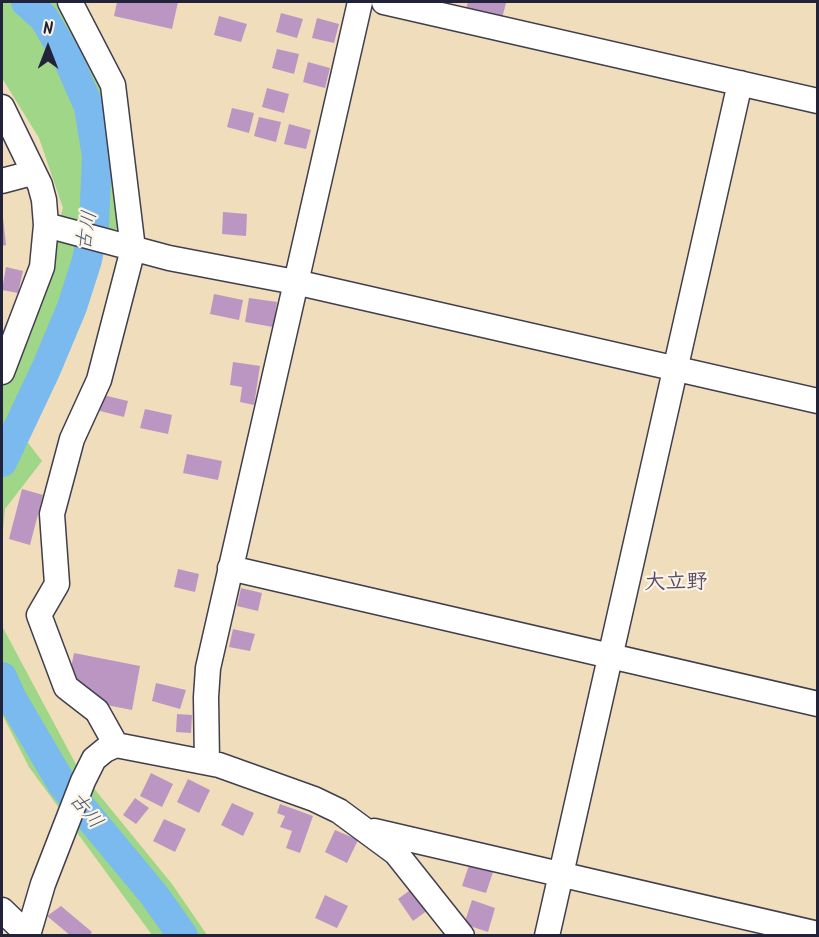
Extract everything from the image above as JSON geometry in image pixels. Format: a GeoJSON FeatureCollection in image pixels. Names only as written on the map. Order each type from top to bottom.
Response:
{"type":"FeatureCollection","features":[{"type":"Feature","properties":{"kind":"street"},"geometry":{"type":"LineString","coordinates":[[70,2],[113,86],[133,249],[99,380],[72,439],[52,514],[57,584],[39,615],[66,687],[97,711],[116,745]]}},
{"type":"Feature","properties":{"kind":"street"},"geometry":{"type":"LineString","coordinates":[[207,762],[208,668],[360,2]]}},
{"type":"Feature","properties":{"kind":"street"},"geometry":{"type":"LineString","coordinates":[[384,2],[818,101]]}},
{"type":"Feature","properties":{"kind":"street"},"geometry":{"type":"LineString","coordinates":[[547,936],[740,83]]}},
{"type":"Feature","properties":{"kind":"street"},"geometry":{"type":"LineString","coordinates":[[2,107],[40,185],[50,226],[42,267],[2,372]]}},
{"type":"Feature","properties":{"kind":"street"},"geometry":{"type":"LineString","coordinates":[[2,181],[32,172]]}},
{"type":"Feature","properties":{"kind":"street"},"geometry":{"type":"LineString","coordinates":[[50,226],[169,258],[295,282],[818,401]]}},
{"type":"Feature","properties":{"kind":"street"},"geometry":{"type":"LineString","coordinates":[[230,568],[818,704]]}},
{"type":"Feature","properties":{"kind":"street"},"geometry":{"type":"LineString","coordinates":[[2,910],[29,935],[43,884],[83,781],[94,759],[116,745],[207,762],[314,799],[339,811],[396,853],[462,936]]}},
{"type":"Feature","properties":{"kind":"street"},"geometry":{"type":"LineString","coordinates":[[366,829],[818,934]]}},
{"type":"Feature","properties":{"kind":"green space"},"geometry":{"type":"Polygon","coordinates":[[[2,2],[65,2],[108,80],[126,228],[101,231],[94,259],[25,439],[42,461],[5,509],[2,541],[2,389],[43,273],[63,208],[39,138],[2,78],[2,2]]]}},
{"type":"Feature","properties":{"kind":"green space"},"geometry":{"type":"Polygon","coordinates":[[[2,626],[79,770],[172,884],[207,935],[152,935],[29,767],[2,714],[2,626]]]}},
{"type":"Feature","properties":{"kind":"building"},"geometry":{"type":"Polygon","coordinates":[[[117,2],[178,2],[172,29],[114,16],[117,2]]]}},
{"type":"Feature","properties":{"kind":"building"},"geometry":{"type":"Polygon","coordinates":[[[468,2],[506,3],[501,22],[465,12],[468,2]]]}},
{"type":"Feature","properties":{"kind":"building"},"geometry":{"type":"Polygon","coordinates":[[[281,13],[303,19],[297,38],[276,32],[281,13]]]}},
{"type":"Feature","properties":{"kind":"building"},"geometry":{"type":"Polygon","coordinates":[[[219,16],[247,24],[241,42],[214,35],[219,16]]]}},
{"type":"Feature","properties":{"kind":"building"},"geometry":{"type":"Polygon","coordinates":[[[317,18],[339,24],[334,43],[312,38],[317,18]]]}},
{"type":"Feature","properties":{"kind":"building"},"geometry":{"type":"Polygon","coordinates":[[[277,49],[299,54],[294,74],[272,68],[277,49]]]}},
{"type":"Feature","properties":{"kind":"building"},"geometry":{"type":"Polygon","coordinates":[[[308,62],[330,68],[325,88],[303,82],[308,62]]]}},
{"type":"Feature","properties":{"kind":"building"},"geometry":{"type":"Polygon","coordinates":[[[267,88],[289,94],[284,113],[262,107],[267,88]]]}},
{"type":"Feature","properties":{"kind":"building"},"geometry":{"type":"Polygon","coordinates":[[[232,108],[254,113],[249,133],[227,127],[232,108]]]}},
{"type":"Feature","properties":{"kind":"building"},"geometry":{"type":"Polygon","coordinates":[[[259,117],[281,122],[276,142],[254,136],[259,117]]]}},
{"type":"Feature","properties":{"kind":"building"},"geometry":{"type":"Polygon","coordinates":[[[289,124],[311,130],[306,149],[284,144],[289,124]]]}},
{"type":"Feature","properties":{"kind":"building"},"geometry":{"type":"Polygon","coordinates":[[[223,212],[247,214],[246,236],[222,234],[223,212]]]}},
{"type":"Feature","properties":{"kind":"building"},"geometry":{"type":"Polygon","coordinates":[[[2,218],[6,245],[2,246],[2,218]]]}},
{"type":"Feature","properties":{"kind":"building"},"geometry":{"type":"Polygon","coordinates":[[[6,267],[23,271],[18,293],[2,290],[6,267]]]}},
{"type":"Feature","properties":{"kind":"building"},"geometry":{"type":"Polygon","coordinates":[[[214,294],[243,300],[239,320],[210,314],[214,294]]]}},
{"type":"Feature","properties":{"kind":"building"},"geometry":{"type":"Polygon","coordinates":[[[249,298],[277,302],[273,327],[245,322],[249,298]]]}},
{"type":"Feature","properties":{"kind":"building"},"geometry":{"type":"Polygon","coordinates":[[[233,362],[260,366],[254,405],[240,402],[242,387],[230,385],[233,362]]]}},
{"type":"Feature","properties":{"kind":"building"},"geometry":{"type":"Polygon","coordinates":[[[103,395],[128,401],[124,417],[100,411],[103,395]]]}},
{"type":"Feature","properties":{"kind":"building"},"geometry":{"type":"Polygon","coordinates":[[[145,409],[172,415],[168,434],[140,428],[145,409]]]}},
{"type":"Feature","properties":{"kind":"building"},"geometry":{"type":"Polygon","coordinates":[[[187,454],[222,461],[218,480],[183,473],[187,454]]]}},
{"type":"Feature","properties":{"kind":"building"},"geometry":{"type":"Polygon","coordinates":[[[22,489],[43,495],[30,545],[9,539],[22,489]]]}},
{"type":"Feature","properties":{"kind":"building"},"geometry":{"type":"Polygon","coordinates":[[[178,569],[199,574],[195,592],[174,587],[178,569]]]}},
{"type":"Feature","properties":{"kind":"building"},"geometry":{"type":"Polygon","coordinates":[[[241,588],[262,593],[258,611],[237,606],[241,588]]]}},
{"type":"Feature","properties":{"kind":"building"},"geometry":{"type":"Polygon","coordinates":[[[233,629],[255,634],[250,651],[229,647],[233,629]]]}},
{"type":"Feature","properties":{"kind":"building"},"geometry":{"type":"Polygon","coordinates":[[[74,653],[140,666],[132,710],[96,703],[76,686],[70,673],[74,653]]]}},
{"type":"Feature","properties":{"kind":"building"},"geometry":{"type":"Polygon","coordinates":[[[156,683],[186,690],[180,709],[152,701],[156,683]]]}},
{"type":"Feature","properties":{"kind":"building"},"geometry":{"type":"Polygon","coordinates":[[[177,714],[192,715],[191,733],[176,732],[177,714]]]}},
{"type":"Feature","properties":{"kind":"building"},"geometry":{"type":"Polygon","coordinates":[[[151,773],[173,784],[162,807],[140,796],[151,773]]]}},
{"type":"Feature","properties":{"kind":"building"},"geometry":{"type":"Polygon","coordinates":[[[188,779],[210,790],[199,813],[177,802],[188,779]]]}},
{"type":"Feature","properties":{"kind":"building"},"geometry":{"type":"Polygon","coordinates":[[[135,798],[149,808],[136,824],[123,815],[135,798]]]}},
{"type":"Feature","properties":{"kind":"building"},"geometry":{"type":"Polygon","coordinates":[[[232,803],[254,813],[243,836],[221,825],[232,803]]]}},
{"type":"Feature","properties":{"kind":"building"},"geometry":{"type":"Polygon","coordinates":[[[280,804],[313,816],[300,853],[286,848],[292,831],[280,827],[285,816],[277,813],[280,804]]]}},
{"type":"Feature","properties":{"kind":"building"},"geometry":{"type":"Polygon","coordinates":[[[164,819],[186,829],[175,852],[153,841],[164,819]]]}},
{"type":"Feature","properties":{"kind":"building"},"geometry":{"type":"Polygon","coordinates":[[[335,830],[358,840],[347,863],[325,852],[335,830]]]}},
{"type":"Feature","properties":{"kind":"building"},"geometry":{"type":"Polygon","coordinates":[[[470,862],[494,869],[486,893],[462,886],[470,862]]]}},
{"type":"Feature","properties":{"kind":"building"},"geometry":{"type":"Polygon","coordinates":[[[413,888],[428,910],[413,921],[398,899],[413,888]]]}},
{"type":"Feature","properties":{"kind":"building"},"geometry":{"type":"Polygon","coordinates":[[[325,895],[348,906],[337,928],[315,918],[325,895]]]}},
{"type":"Feature","properties":{"kind":"building"},"geometry":{"type":"Polygon","coordinates":[[[472,900],[495,908],[488,932],[464,924],[472,900]]]}},
{"type":"Feature","properties":{"kind":"building"},"geometry":{"type":"Polygon","coordinates":[[[61,906],[92,932],[89,936],[71,936],[47,916],[61,906]]]}},
{"type":"Feature","properties":{"kind":"waterway","name":"古川"},"geometry":{"type":"LineString","coordinates":[[2,462],[46,369],[72,307],[87,260],[94,224],[97,156],[89,107],[68,59],[44,18],[26,2]]}},
{"type":"Feature","properties":{"kind":"waterway","name":"古川"},"geometry":{"type":"LineString","coordinates":[[2,677],[12,699],[62,784],[154,895],[183,936]]}},
{"type":"Feature","properties":{"kind":"district","name":"大立野"},"geometry":{"type":"Point","coordinates":[676,584]}}]}
